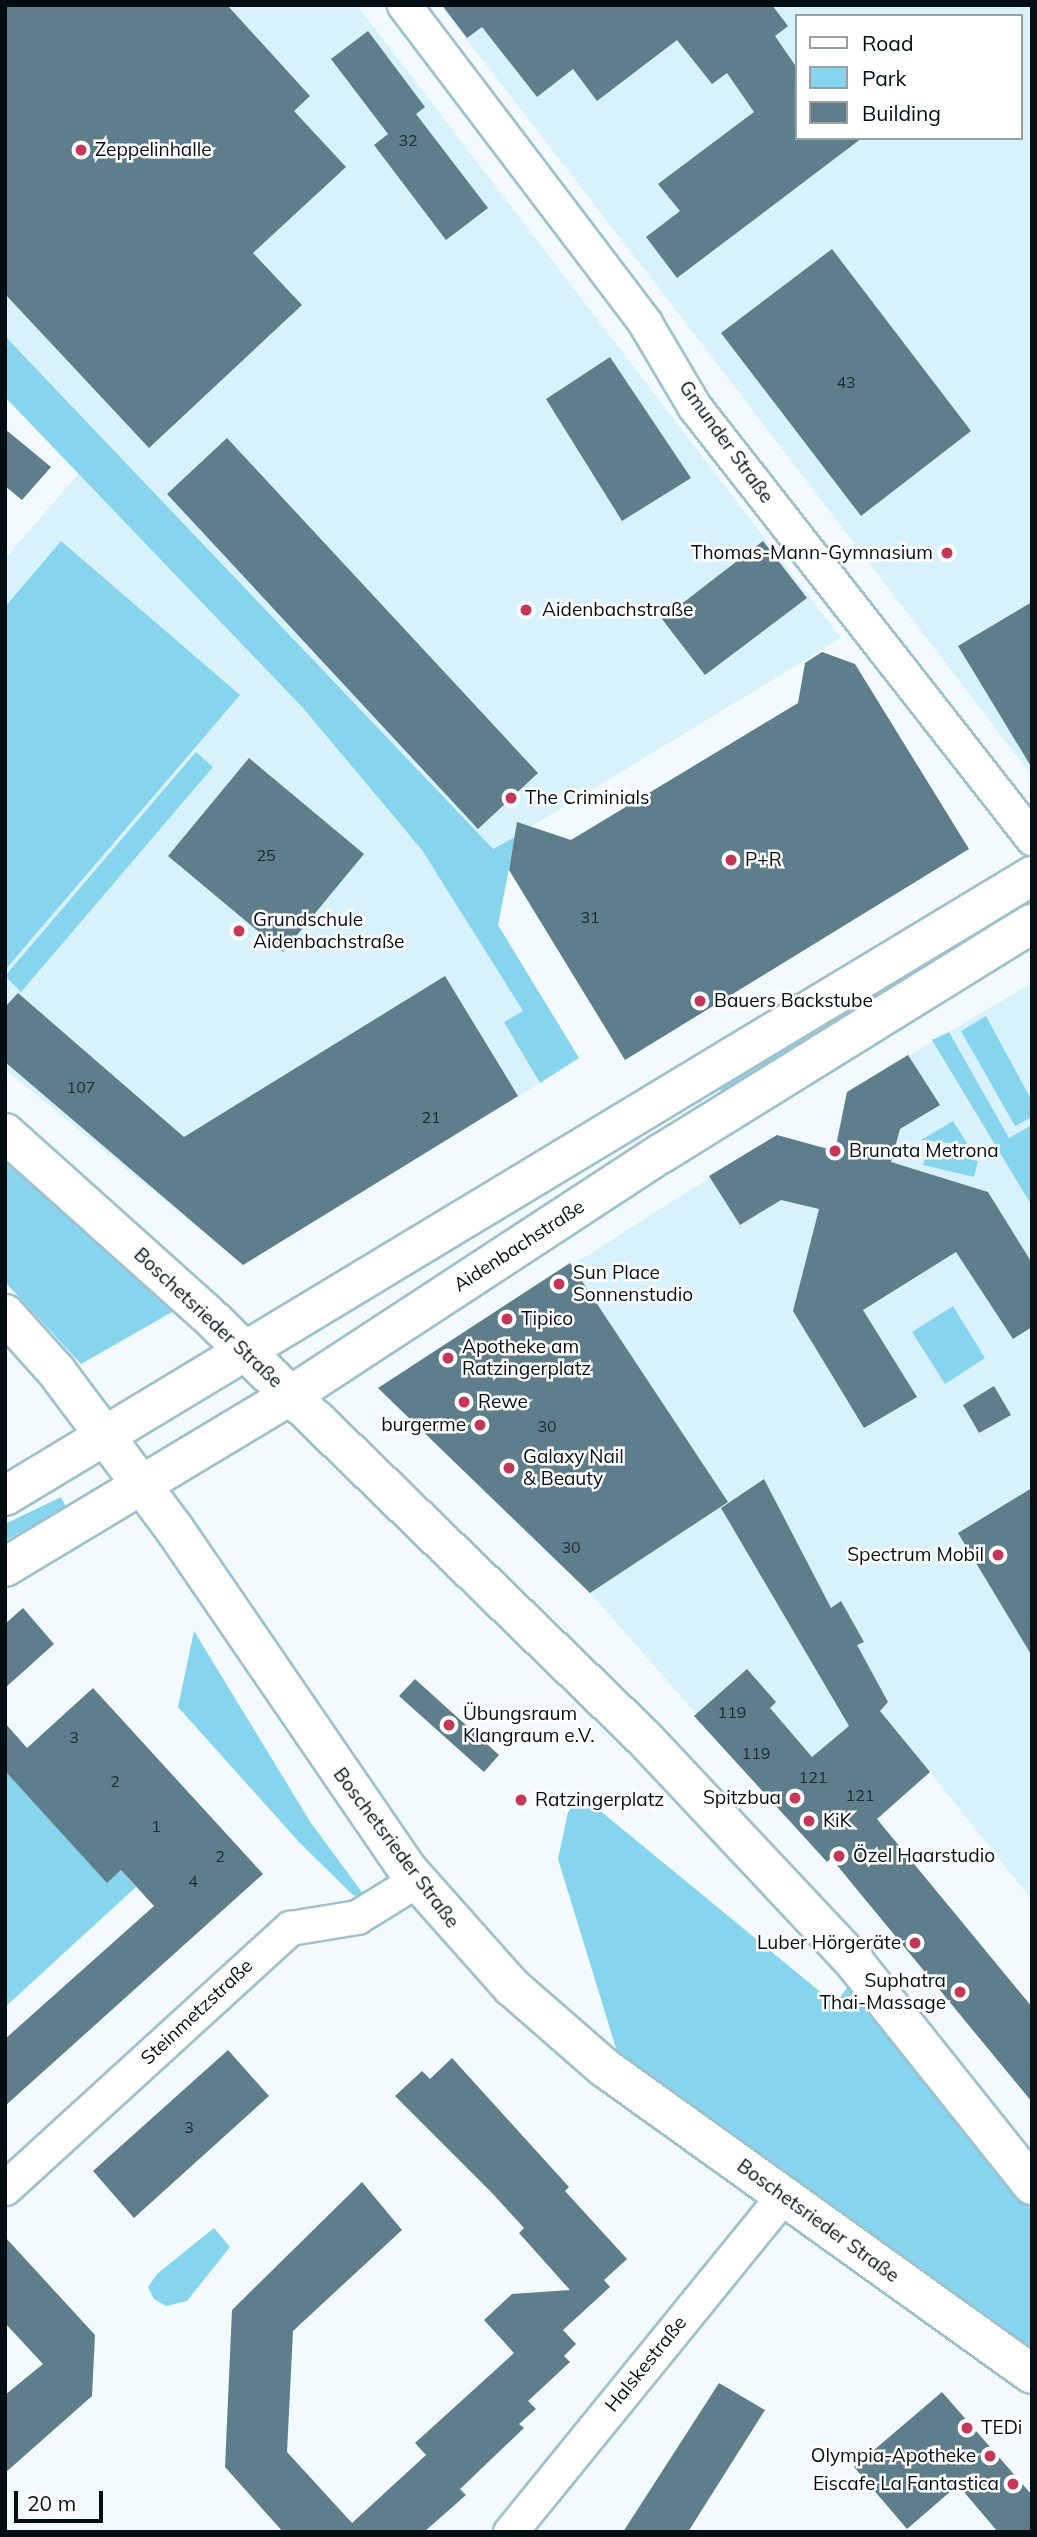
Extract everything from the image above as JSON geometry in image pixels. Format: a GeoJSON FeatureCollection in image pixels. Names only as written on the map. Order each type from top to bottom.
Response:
{"type":"FeatureCollection","features":[{"type":"Feature","properties":{"kind":"main road"},"geometry":{"type":"LineString","coordinates":[[5,1496],[1032,876]]}},
{"type":"Feature","properties":{"kind":"main road","name":"Aidenbachstraße"},"geometry":{"type":"LineString","coordinates":[[5,1567],[290,1396],[662,1153],[1032,924]]}},
{"type":"Feature","properties":{"kind":"main road"},"geometry":{"type":"LineString","coordinates":[[636,1114],[662,1153]]}},
{"type":"Feature","properties":{"kind":"main road","name":"Boschetsrieder Straße"},"geometry":{"type":"LineString","coordinates":[[5,1133],[290,1396],[551,1645],[751,1849],[855,1963],[1032,2185]]}},
{"type":"Feature","properties":{"kind":"main road","name":"Boschetsrieder Straße"},"geometry":{"type":"LineString","coordinates":[[5,1314],[106,1437],[142,1486],[415,1881],[461,1935],[557,2027],[782,2197],[1032,2374]]}},
{"type":"Feature","properties":{"kind":"street","name":"Gmunder Straße"},"geometry":{"type":"LineString","coordinates":[[404,5],[645,323],[695,407],[1032,838]]}},
{"type":"Feature","properties":{"kind":"street","name":"Steinmetzstraße"},"geometry":{"type":"LineString","coordinates":[[5,2188],[290,1928],[356,1917],[415,1881]]}},
{"type":"Feature","properties":{"kind":"street","name":"Halskestraße"},"geometry":{"type":"LineString","coordinates":[[510,2532],[782,2197]]}},
{"type":"Feature","properties":{"kind":"shaded area"},"geometry":{"type":"Polygon","coordinates":[[[5,5],[357,5],[841,638],[493,850],[5,336],[5,5]]]}},
{"type":"Feature","properties":{"kind":"shaded area"},"geometry":{"type":"Polygon","coordinates":[[[440,5],[1032,5],[1032,776],[692,331],[440,5]]]}},
{"type":"Feature","properties":{"kind":"shaded area","name":"Grundschule Aidenbachstraße"},"geometry":{"type":"Polygon","coordinates":[[[79,473],[303,708],[422,850],[523,1011],[505,1022],[540,1083],[243,1265],[5,1069],[5,559],[79,473]]]}},
{"type":"Feature","properties":{"kind":"shaded area"},"geometry":{"type":"Polygon","coordinates":[[[1032,983],[1032,1900],[930,1772],[827,1862],[590,1593],[378,1388],[777,1135],[834,1150],[847,1092],[1032,983]]]}},
{"type":"Feature","properties":{"kind":"green space"},"geometry":{"type":"Polygon","coordinates":[[[5,336],[493,849],[515,837],[498,925],[579,1058],[540,1083],[504,1022],[523,1011],[422,850],[303,708],[5,397],[5,336]]]}},
{"type":"Feature","properties":{"kind":"green space"},"geometry":{"type":"Polygon","coordinates":[[[61,541],[240,695],[5,970],[5,607],[61,541]]]}},
{"type":"Feature","properties":{"kind":"green space"},"geometry":{"type":"Polygon","coordinates":[[[196,752],[213,767],[21,992],[5,976],[196,752]]]}},
{"type":"Feature","properties":{"kind":"green space"},"geometry":{"type":"Polygon","coordinates":[[[1022,900],[1026,905],[814,1034],[725,1097],[718,1086],[1022,900]]]}},
{"type":"Feature","properties":{"kind":"green space"},"geometry":{"type":"Polygon","coordinates":[[[986,1016],[1032,1101],[1032,1117],[1015,1126],[961,1031],[986,1016]]]}},
{"type":"Feature","properties":{"kind":"green space"},"geometry":{"type":"Polygon","coordinates":[[[949,1032],[1009,1138],[1032,1125],[1032,1206],[932,1040],[949,1032]]]}},
{"type":"Feature","properties":{"kind":"green space"},"geometry":{"type":"Polygon","coordinates":[[[953,1121],[968,1145],[921,1140],[953,1121]]]}},
{"type":"Feature","properties":{"kind":"green space"},"geometry":{"type":"Polygon","coordinates":[[[927,1150],[978,1161],[974,1177],[923,1165],[927,1150]]]}},
{"type":"Feature","properties":{"kind":"green space"},"geometry":{"type":"Polygon","coordinates":[[[5,1157],[181,1307],[81,1364],[5,1282],[5,1157]]]}},
{"type":"Feature","properties":{"kind":"green space"},"geometry":{"type":"Polygon","coordinates":[[[953,1306],[985,1358],[945,1384],[912,1332],[953,1306]]]}},
{"type":"Feature","properties":{"kind":"green space"},"geometry":{"type":"Polygon","coordinates":[[[61,1497],[66,1507],[5,1541],[5,1524],[61,1497]]]}},
{"type":"Feature","properties":{"kind":"green space"},"geometry":{"type":"Polygon","coordinates":[[[194,1631],[311,1823],[367,1899],[353,1895],[299,1842],[178,1707],[194,1631]]]}},
{"type":"Feature","properties":{"kind":"green space"},"geometry":{"type":"Polygon","coordinates":[[[5,1771],[107,1882],[121,1870],[136,1887],[5,2007],[5,1771]]]}},
{"type":"Feature","properties":{"kind":"green space"},"geometry":{"type":"Polygon","coordinates":[[[581,1795],[835,2004],[852,1981],[1032,2209],[1032,2364],[619,2058],[558,1859],[568,1812],[581,1795]]]}},
{"type":"Feature","properties":{"kind":"green space"},"geometry":{"type":"Polygon","coordinates":[[[214,2228],[230,2247],[187,2301],[166,2306],[154,2299],[148,2287],[157,2274],[214,2228]]]}},
{"type":"Feature","properties":{"kind":"building","name":"Zeppelinhalle"},"geometry":{"type":"Polygon","coordinates":[[[5,5],[227,5],[310,96],[294,111],[346,167],[253,253],[302,305],[149,448],[5,294],[5,5]]]}},
{"type":"Feature","properties":{"kind":"building"},"geometry":{"type":"Polygon","coordinates":[[[442,5],[772,5],[788,26],[775,36],[796,67],[796,140],[859,140],[677,278],[646,237],[680,211],[658,184],[754,112],[727,73],[712,84],[677,40],[597,101],[573,69],[537,97],[482,27],[467,38],[442,5]]]}},
{"type":"Feature","properties":{"kind":"building"},"geometry":{"type":"Polygon","coordinates":[[[368,31],[425,107],[416,114],[488,208],[446,240],[374,145],[388,134],[331,59],[368,31]]]}},
{"type":"Feature","properties":{"kind":"building"},"geometry":{"type":"Polygon","coordinates":[[[832,249],[971,431],[861,516],[721,333],[832,249]]]}},
{"type":"Feature","properties":{"kind":"building"},"geometry":{"type":"Polygon","coordinates":[[[610,357],[691,478],[622,521],[546,399],[610,357]]]}},
{"type":"Feature","properties":{"kind":"building"},"geometry":{"type":"Polygon","coordinates":[[[5,429],[51,467],[22,500],[5,486],[5,429]]]}},
{"type":"Feature","properties":{"kind":"building"},"geometry":{"type":"Polygon","coordinates":[[[227,438],[538,773],[478,829],[167,494],[227,438]]]}},
{"type":"Feature","properties":{"kind":"building"},"geometry":{"type":"Polygon","coordinates":[[[763,541],[807,598],[705,675],[662,619],[763,541]]]}},
{"type":"Feature","properties":{"kind":"building"},"geometry":{"type":"Polygon","coordinates":[[[1032,602],[1032,768],[958,646],[1032,602]]]}},
{"type":"Feature","properties":{"kind":"building","name":"P+R"},"geometry":{"type":"Polygon","coordinates":[[[822,652],[855,664],[969,849],[625,1060],[509,870],[517,822],[571,840],[798,703],[805,663],[822,652]]]}},
{"type":"Feature","properties":{"kind":"building"},"geometry":{"type":"Polygon","coordinates":[[[249,758],[364,854],[283,952],[168,856],[249,758]]]}},
{"type":"Feature","properties":{"kind":"building"},"geometry":{"type":"Polygon","coordinates":[[[445,976],[518,1096],[243,1265],[5,1062],[5,1007],[18,993],[184,1137],[445,976]]]}},
{"type":"Feature","properties":{"kind":"building"},"geometry":{"type":"Polygon","coordinates":[[[908,1055],[940,1105],[900,1129],[891,1162],[988,1192],[1032,1263],[1032,1327],[1013,1339],[956,1252],[863,1310],[917,1397],[864,1428],[793,1311],[819,1209],[781,1200],[740,1225],[709,1176],[777,1135],[835,1151],[847,1092],[908,1055]]]}},
{"type":"Feature","properties":{"kind":"building"},"geometry":{"type":"Polygon","coordinates":[[[570,1263],[728,1502],[590,1593],[378,1388],[570,1263]]]}},
{"type":"Feature","properties":{"kind":"building"},"geometry":{"type":"Polygon","coordinates":[[[994,1386],[1011,1415],[979,1433],[963,1405],[994,1386]]]}},
{"type":"Feature","properties":{"kind":"building"},"geometry":{"type":"Polygon","coordinates":[[[764,1479],[831,1608],[841,1601],[864,1642],[857,1645],[888,1702],[880,1711],[930,1772],[877,1819],[1032,2007],[1032,2102],[831,1858],[827,1862],[694,1716],[747,1669],[776,1702],[770,1708],[812,1757],[849,1726],[721,1508],[764,1479]]]}},
{"type":"Feature","properties":{"kind":"building"},"geometry":{"type":"Polygon","coordinates":[[[1032,1488],[1032,1656],[958,1533],[1032,1488]]]}},
{"type":"Feature","properties":{"kind":"building"},"geometry":{"type":"Polygon","coordinates":[[[23,1608],[54,1644],[5,1688],[5,1624],[23,1608]]]}},
{"type":"Feature","properties":{"kind":"building","name":"Übungsraum Klangraum e.V."},"geometry":{"type":"Polygon","coordinates":[[[415,1679],[499,1755],[484,1772],[399,1696],[415,1679]]]}},
{"type":"Feature","properties":{"kind":"building"},"geometry":{"type":"Polygon","coordinates":[[[93,1688],[263,1874],[5,2106],[5,2039],[154,1906],[121,1870],[107,1883],[5,1771],[5,1723],[27,1748],[93,1688]]]}},
{"type":"Feature","properties":{"kind":"building"},"geometry":{"type":"Polygon","coordinates":[[[228,2050],[269,2096],[134,2218],[93,2171],[228,2050]]]}},
{"type":"Feature","properties":{"kind":"building"},"geometry":{"type":"Polygon","coordinates":[[[452,2058],[569,2187],[565,2191],[627,2259],[604,2280],[610,2287],[563,2330],[576,2344],[564,2356],[570,2362],[528,2401],[536,2409],[519,2424],[524,2428],[460,2489],[466,2495],[424,2532],[283,2532],[225,2467],[232,2310],[362,2182],[402,2230],[293,2331],[287,2452],[352,2523],[426,2455],[415,2443],[514,2353],[484,2320],[512,2294],[570,2290],[519,2233],[524,2228],[395,2096],[422,2071],[430,2079],[452,2058]]]}},
{"type":"Feature","properties":{"kind":"building"},"geometry":{"type":"Polygon","coordinates":[[[5,2237],[95,2335],[92,2396],[5,2473],[5,2395],[43,2364],[5,2323],[5,2237]]]}},
{"type":"Feature","properties":{"kind":"building"},"geometry":{"type":"Polygon","coordinates":[[[719,2383],[765,2410],[688,2532],[623,2532],[719,2383]]]}},
{"type":"Feature","properties":{"kind":"building"},"geometry":{"type":"Polygon","coordinates":[[[942,2392],[1032,2495],[1032,2532],[998,2532],[958,2485],[907,2529],[854,2467],[942,2392]]]}},
{"type":"Feature","properties":{"kind":"place","name":"Zeppelinhalle"},"geometry":{"type":"Point","coordinates":[81,150]}},
{"type":"Feature","properties":{"kind":"place","name":"Thomas-Mann-Gymnasium"},"geometry":{"type":"Point","coordinates":[947,553]}},
{"type":"Feature","properties":{"kind":"place","name":"Aidenbachstraße"},"geometry":{"type":"Point","coordinates":[526,610]}},
{"type":"Feature","properties":{"kind":"place","name":"The Criminials"},"geometry":{"type":"Point","coordinates":[511,798]}},
{"type":"Feature","properties":{"kind":"place","name":"P+R"},"geometry":{"type":"Point","coordinates":[731,860]}},
{"type":"Feature","properties":{"kind":"place","name":"Grundschule Aidenbachstraße"},"geometry":{"type":"Point","coordinates":[239,931]}},
{"type":"Feature","properties":{"kind":"place","name":"Bauers Backstube"},"geometry":{"type":"Point","coordinates":[700,1001]}},
{"type":"Feature","properties":{"kind":"place","name":"Brunata Metrona"},"geometry":{"type":"Point","coordinates":[835,1151]}},
{"type":"Feature","properties":{"kind":"place","name":"Sun Place Sonnenstudio"},"geometry":{"type":"Point","coordinates":[559,1284]}},
{"type":"Feature","properties":{"kind":"place","name":"Tipico"},"geometry":{"type":"Point","coordinates":[507,1319]}},
{"type":"Feature","properties":{"kind":"place","name":"Apotheke am Ratzingerplatz"},"geometry":{"type":"Point","coordinates":[448,1358]}},
{"type":"Feature","properties":{"kind":"place","name":"Rewe"},"geometry":{"type":"Point","coordinates":[464,1402]}},
{"type":"Feature","properties":{"kind":"place","name":"burgerme"},"geometry":{"type":"Point","coordinates":[480,1425]}},
{"type":"Feature","properties":{"kind":"place","name":"Galaxy Nail & Beauty"},"geometry":{"type":"Point","coordinates":[509,1468]}},
{"type":"Feature","properties":{"kind":"place","name":"Spectrum Mobil"},"geometry":{"type":"Point","coordinates":[998,1555]}},
{"type":"Feature","properties":{"kind":"place","name":"Übungsraum Klangraum e.V."},"geometry":{"type":"Point","coordinates":[449,1725]}},
{"type":"Feature","properties":{"kind":"place","name":"Spitzbua"},"geometry":{"type":"Point","coordinates":[795,1798]}},
{"type":"Feature","properties":{"kind":"place","name":"Ratzingerplatz"},"geometry":{"type":"Point","coordinates":[521,1800]}},
{"type":"Feature","properties":{"kind":"place","name":"KiK"},"geometry":{"type":"Point","coordinates":[809,1821]}},
{"type":"Feature","properties":{"kind":"place","name":"Özel Haarstudio"},"geometry":{"type":"Point","coordinates":[839,1856]}},
{"type":"Feature","properties":{"kind":"place","name":"Luber Hörgeräte"},"geometry":{"type":"Point","coordinates":[915,1943]}},
{"type":"Feature","properties":{"kind":"place","name":"Suphatra Thai-Massage"},"geometry":{"type":"Point","coordinates":[960,1992]}},
{"type":"Feature","properties":{"kind":"place","name":"TEDi"},"geometry":{"type":"Point","coordinates":[967,2428]}},
{"type":"Feature","properties":{"kind":"place","name":"Olympia-Apotheke"},"geometry":{"type":"Point","coordinates":[990,2456]}},
{"type":"Feature","properties":{"kind":"place","name":"Eiscafe La Fantastica"},"geometry":{"type":"Point","coordinates":[1013,2484]}}]}
